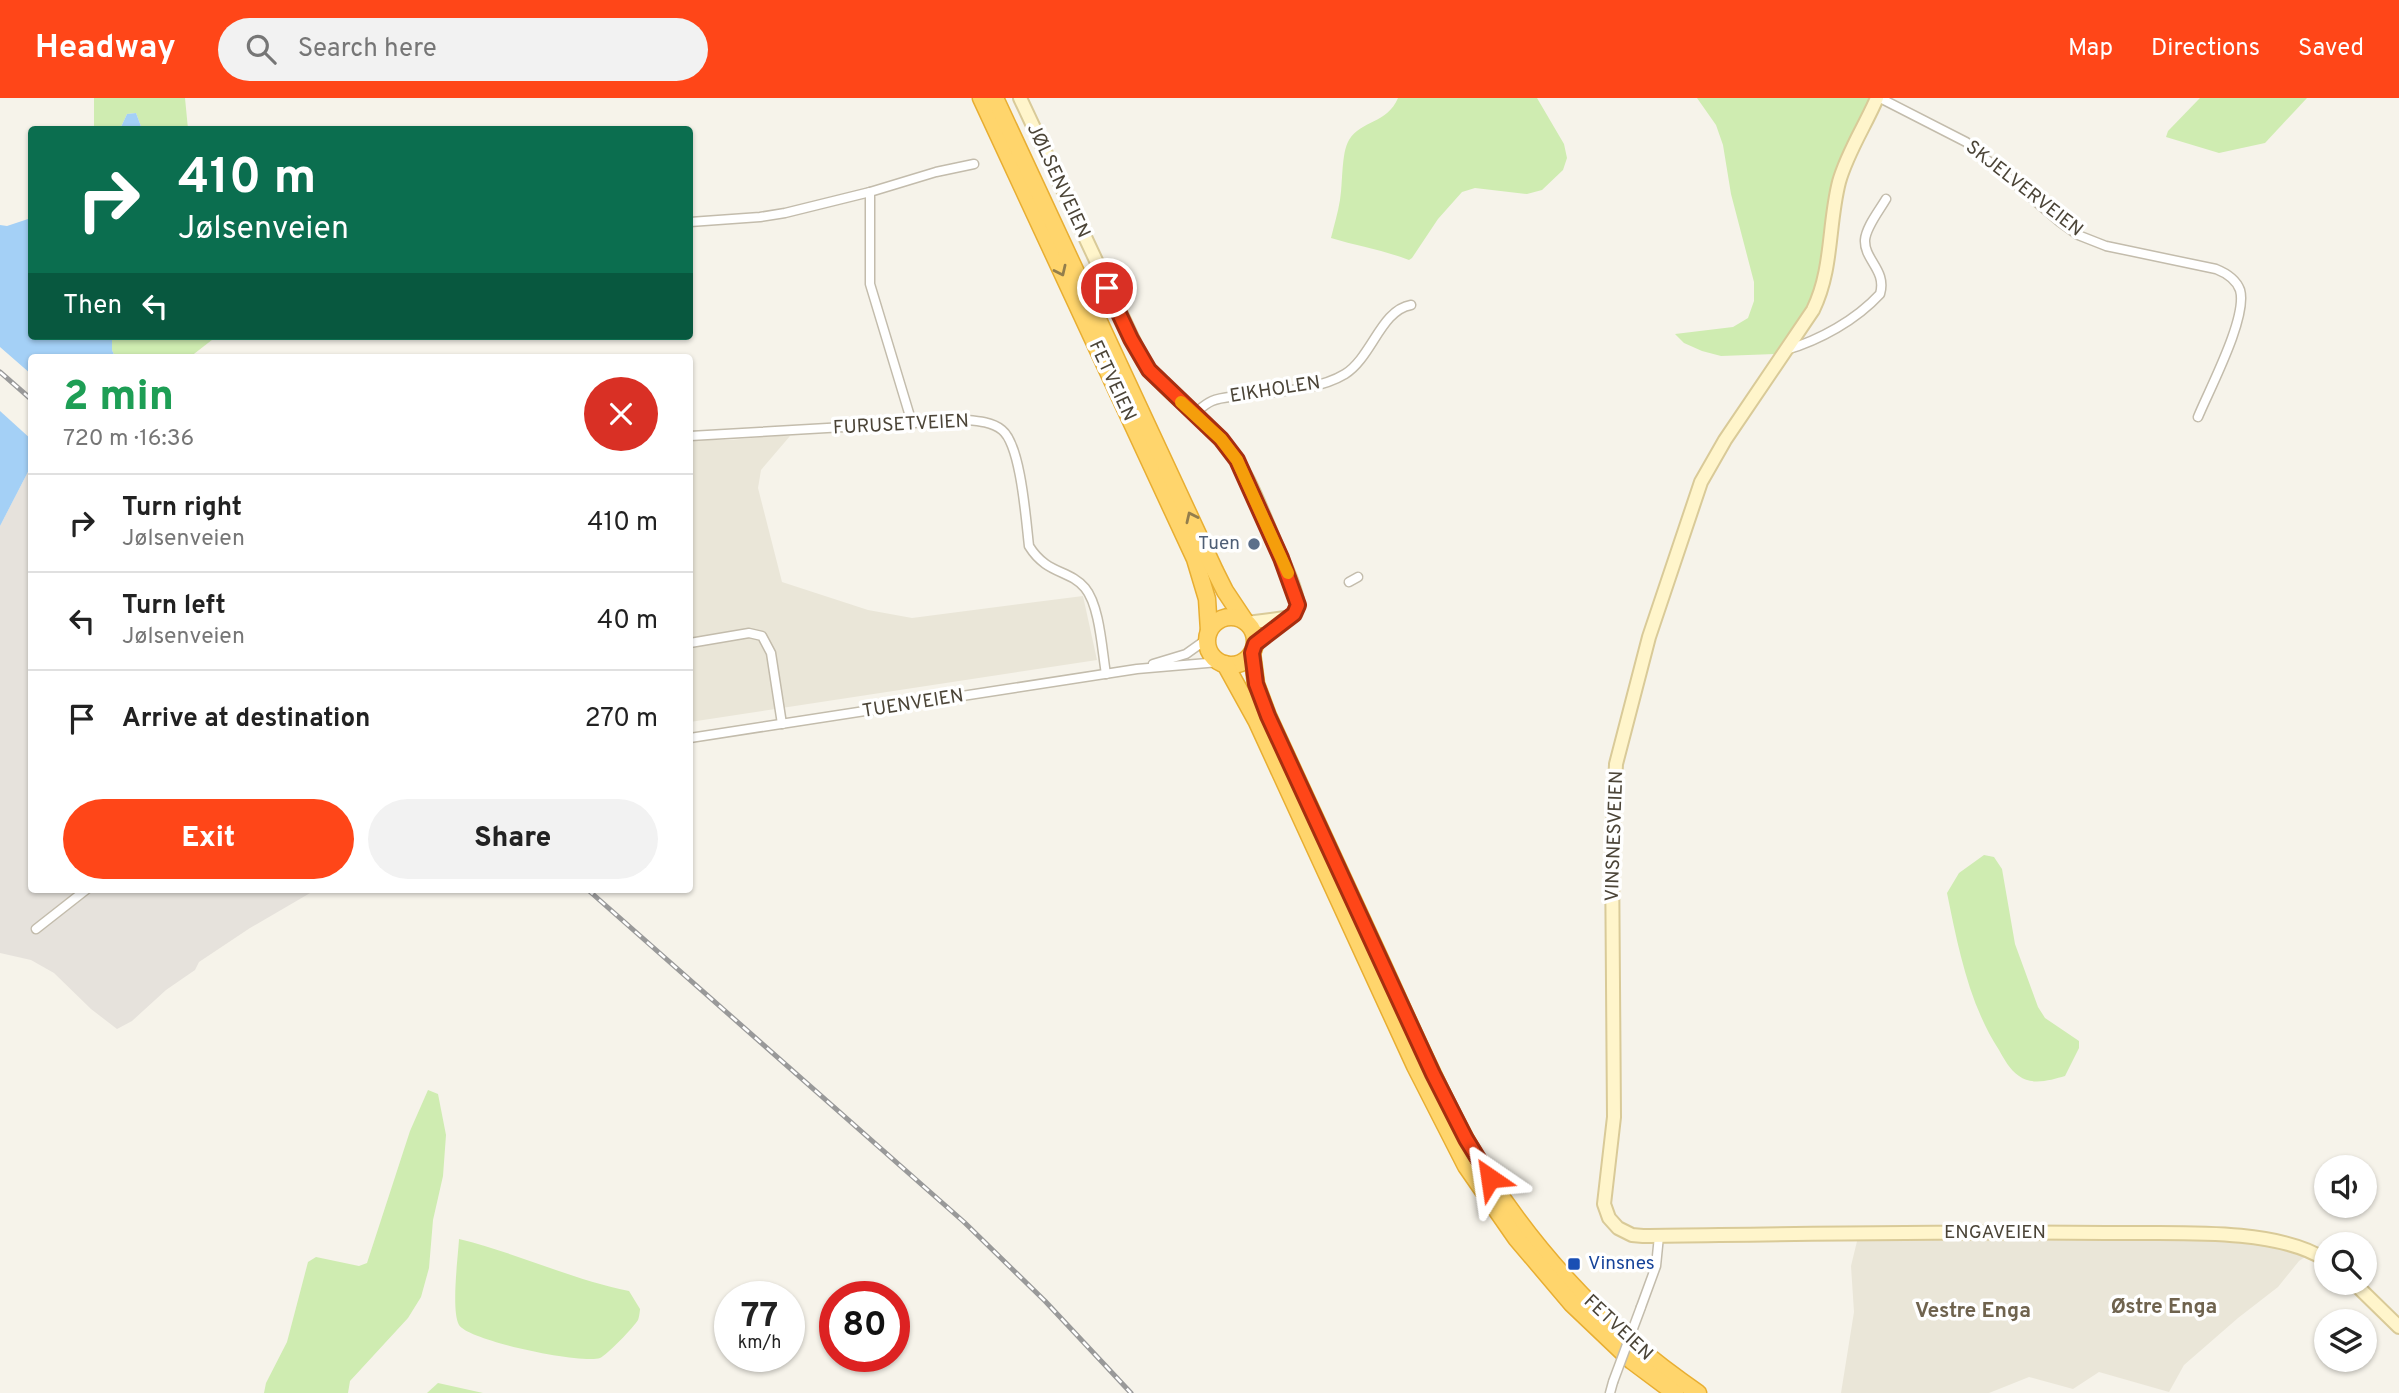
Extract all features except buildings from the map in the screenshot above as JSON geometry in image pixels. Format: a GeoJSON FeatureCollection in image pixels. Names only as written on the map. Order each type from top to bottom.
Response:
{"type":"FeatureCollection","features":[{"type":"Feature","properties":{"kind":"highway","name":"FETVEIEN"},"geometry":{"type":"LineString","coordinates":[[981,98],[1195,559],[1207,599],[1208,635]]}},
{"type":"Feature","properties":{"kind":"highway","name":"FETVEIEN"},"geometry":{"type":"LineString","coordinates":[[995,98],[1220,581],[1246,622]]}},
{"type":"Feature","properties":{"kind":"highway"},"geometry":{"type":"LineString","coordinates":[[1232,617],[1246,622],[1254,633],[1253,649],[1240,663],[1222,663],[1210,653],[1208,635],[1218,621],[1232,617]]}},
{"type":"Feature","properties":{"kind":"highway","name":"FETVEIEN"},"geometry":{"type":"LineString","coordinates":[[1253,649],[1256,684],[1268,716],[1421,1049],[1452,1114],[1478,1159],[1521,1223],[1582,1295],[1621,1335],[1698,1393]]}},
{"type":"Feature","properties":{"kind":"highway","name":"FETVEIEN"},"geometry":{"type":"LineString","coordinates":[[1222,663],[1257,722],[1415,1066],[1466,1166],[1516,1238],[1572,1304],[1632,1361],[1675,1393]]}},
{"type":"Feature","properties":{"kind":"main road","name":"JØLSENVEIEN"},"geometry":{"type":"LineString","coordinates":[[1020,98],[1138,353],[1155,377],[1229,449],[1249,483],[1298,602],[1297,611],[1288,618]]}},
{"type":"Feature","properties":{"kind":"main road","name":"VINSNESVEIEN"},"geometry":{"type":"LineString","coordinates":[[1659,1236],[1625,1232],[1612,1223],[1604,1205],[1614,1117],[1612,850],[1616,764],[1649,638],[1701,482],[1725,440],[1813,310],[1820,295],[1828,266],[1842,174],[1879,98]]}},
{"type":"Feature","properties":{"kind":"main road"},"geometry":{"type":"LineString","coordinates":[[1246,622],[1288,618]]}},
{"type":"Feature","properties":{"kind":"main road"},"geometry":{"type":"LineString","coordinates":[[1253,649],[1288,618]]}},
{"type":"Feature","properties":{"kind":"main road","name":"ENGAVEIEN"},"geometry":{"type":"LineString","coordinates":[[1659,1236],[2149,1233],[2270,1240],[2314,1254]]}},
{"type":"Feature","properties":{"kind":"main road"},"geometry":{"type":"LineString","coordinates":[[2366,1295],[2399,1327]]}},
{"type":"Feature","properties":{"kind":"street","name":"SKJELVERVEIEN"},"geometry":{"type":"LineString","coordinates":[[1879,98],[1966,142],[2078,235],[2106,246],[2216,269],[2235,281],[2241,297],[2238,315],[2198,417]]}},
{"type":"Feature","properties":{"kind":"street"},"geometry":{"type":"LineString","coordinates":[[693,222],[785,213],[974,164]]}},
{"type":"Feature","properties":{"kind":"street"},"geometry":{"type":"LineString","coordinates":[[870,191],[870,284],[912,423]]}},
{"type":"Feature","properties":{"kind":"street"},"geometry":{"type":"LineString","coordinates":[[1786,351],[1849,320],[1880,294],[1881,279],[1867,251],[1865,240],[1872,221],[1886,199]]}},
{"type":"Feature","properties":{"kind":"street","name":"EIKHOLEN"},"geometry":{"type":"LineString","coordinates":[[1194,414],[1216,400],[1312,385],[1340,377],[1364,357],[1390,317],[1401,308],[1411,305]]}},
{"type":"Feature","properties":{"kind":"street","name":"FURUSETVEIEN"},"geometry":{"type":"LineString","coordinates":[[693,436],[912,423],[974,421],[996,426],[1006,434],[1017,458],[1029,546],[1037,559],[1086,588],[1094,606],[1106,674]]}},
{"type":"Feature","properties":{"kind":"street"},"geometry":{"type":"LineString","coordinates":[[1349,582],[1358,577]]}},
{"type":"Feature","properties":{"kind":"street"},"geometry":{"type":"LineString","coordinates":[[693,643],[749,634],[762,636],[771,653],[782,724]]}},
{"type":"Feature","properties":{"kind":"street","name":"TUENVEIEN"},"geometry":{"type":"LineString","coordinates":[[1136,669],[1186,654],[1208,635]]}},
{"type":"Feature","properties":{"kind":"street","name":"TUENVEIEN"},"geometry":{"type":"LineString","coordinates":[[693,738],[1136,669],[1222,663]]}},
{"type":"Feature","properties":{"kind":"street"},"geometry":{"type":"LineString","coordinates":[[36,929],[82,893]]}},
{"type":"Feature","properties":{"kind":"street"},"geometry":{"type":"LineString","coordinates":[[1610,1393],[1656,1266],[1659,1236]]}},
{"type":"Feature","properties":{"kind":"shaded area"},"geometry":{"type":"Polygon","coordinates":[[[790,436],[761,470],[758,488],[782,582],[868,610],[912,618],[1083,596],[1097,660],[693,722],[693,440],[790,436]]]}},
{"type":"Feature","properties":{"kind":"shaded area"},"geometry":{"type":"Polygon","coordinates":[[[28,472],[28,893],[310,893],[199,962],[195,970],[166,990],[132,1021],[117,1029],[91,1009],[54,973],[31,960],[0,953],[0,526],[28,472]]]}},
{"type":"Feature","properties":{"kind":"shaded area"},"geometry":{"type":"Polygon","coordinates":[[[1859,1233],[2242,1237],[2311,1253],[2299,1261],[2278,1287],[2184,1365],[2169,1392],[2099,1372],[2073,1389],[2029,1377],[1989,1393],[1841,1393],[1854,1312],[1851,1266],[1859,1233]]]}},
{"type":"Feature","properties":{"kind":"green space"},"geometry":{"type":"Polygon","coordinates":[[[94,98],[185,98],[188,126],[141,126],[136,113],[127,114],[121,126],[94,126],[94,98]]]}},
{"type":"Feature","properties":{"kind":"green space"},"geometry":{"type":"Polygon","coordinates":[[[1398,98],[1537,98],[1564,144],[1567,158],[1563,170],[1542,190],[1527,194],[1475,188],[1462,192],[1438,219],[1409,260],[1331,238],[1341,193],[1346,146],[1360,129],[1387,113],[1398,98]]]}},
{"type":"Feature","properties":{"kind":"green space"},"geometry":{"type":"Polygon","coordinates":[[[1697,98],[1873,98],[1838,183],[1814,303],[1786,350],[1775,354],[1721,356],[1684,343],[1675,334],[1733,327],[1748,318],[1754,301],[1754,282],[1731,194],[1723,145],[1716,125],[1697,98]]]}},
{"type":"Feature","properties":{"kind":"green space"},"geometry":{"type":"Polygon","coordinates":[[[2200,98],[2307,98],[2265,143],[2219,153],[2166,137],[2168,131],[2200,98]]]}},
{"type":"Feature","properties":{"kind":"green space"},"geometry":{"type":"Polygon","coordinates":[[[112,340],[212,340],[194,354],[114,354],[112,340]]]}},
{"type":"Feature","properties":{"kind":"green space"},"geometry":{"type":"Polygon","coordinates":[[[1984,855],[1994,857],[2002,869],[2015,944],[2038,1007],[2045,1018],[2079,1041],[2079,1048],[2065,1076],[2030,1081],[2016,1074],[2005,1061],[1989,1032],[1972,994],[1947,893],[1959,873],[1984,855]]]}},
{"type":"Feature","properties":{"kind":"green space"},"geometry":{"type":"Polygon","coordinates":[[[428,1090],[438,1094],[446,1135],[443,1176],[433,1220],[429,1268],[421,1297],[408,1318],[350,1381],[348,1393],[264,1393],[266,1383],[287,1342],[308,1262],[316,1257],[359,1266],[367,1263],[410,1131],[428,1090]]]}},
{"type":"Feature","properties":{"kind":"green space"},"geometry":{"type":"Polygon","coordinates":[[[459,1239],[629,1291],[640,1309],[638,1320],[603,1356],[589,1359],[526,1350],[467,1331],[459,1325],[455,1308],[459,1239]]]}},
{"type":"Feature","properties":{"kind":"green space"},"geometry":{"type":"Polygon","coordinates":[[[438,1383],[483,1393],[427,1393],[438,1383]]]}},
{"type":"Feature","properties":{"kind":"water"},"geometry":{"type":"Polygon","coordinates":[[[136,113],[141,126],[121,126],[127,114],[136,113]]]}},
{"type":"Feature","properties":{"kind":"water"},"geometry":{"type":"Polygon","coordinates":[[[28,219],[28,340],[112,340],[114,354],[28,354],[28,371],[0,347],[0,225],[7,226],[28,219]]]}},
{"type":"Feature","properties":{"kind":"water"},"geometry":{"type":"Polygon","coordinates":[[[0,411],[28,436],[28,472],[0,526],[0,411]]]}},
{"type":"Feature","properties":{"kind":"railway"},"geometry":{"type":"LineString","coordinates":[[0,372],[28,396]]}},
{"type":"Feature","properties":{"kind":"railway"},"geometry":{"type":"LineString","coordinates":[[592,893],[964,1222],[1045,1301],[1131,1393]]}},
{"type":"Feature","properties":{"kind":"slow traffic"},"geometry":{"type":"LineString","coordinates":[[1181,402],[1221,439],[1237,460],[1288,573]]}},
{"type":"Feature","properties":{"kind":"place","name":"Tuen"},"geometry":{"type":"Point","coordinates":[1254,544]}},
{"type":"Feature","properties":{"kind":"place","name":"Vinsnes"},"geometry":{"type":"Point","coordinates":[1574,1264]}},
{"type":"Feature","properties":{"kind":"district","name":"Østre Enga"},"geometry":{"type":"Point","coordinates":[2164,1307]}},
{"type":"Feature","properties":{"kind":"district","name":"Vestre Enga"},"geometry":{"type":"Point","coordinates":[1973,1311]}},
{"type":"Feature","properties":{"kind":"route"},"geometry":{"type":"LineString","coordinates":[[1107,288],[1143,361],[1155,377],[1221,439],[1243,471],[1290,578],[1298,605],[1297,611],[1255,644],[1252,653],[1256,684],[1268,716],[1433,1074],[1452,1114],[1490,1178]]}}]}
